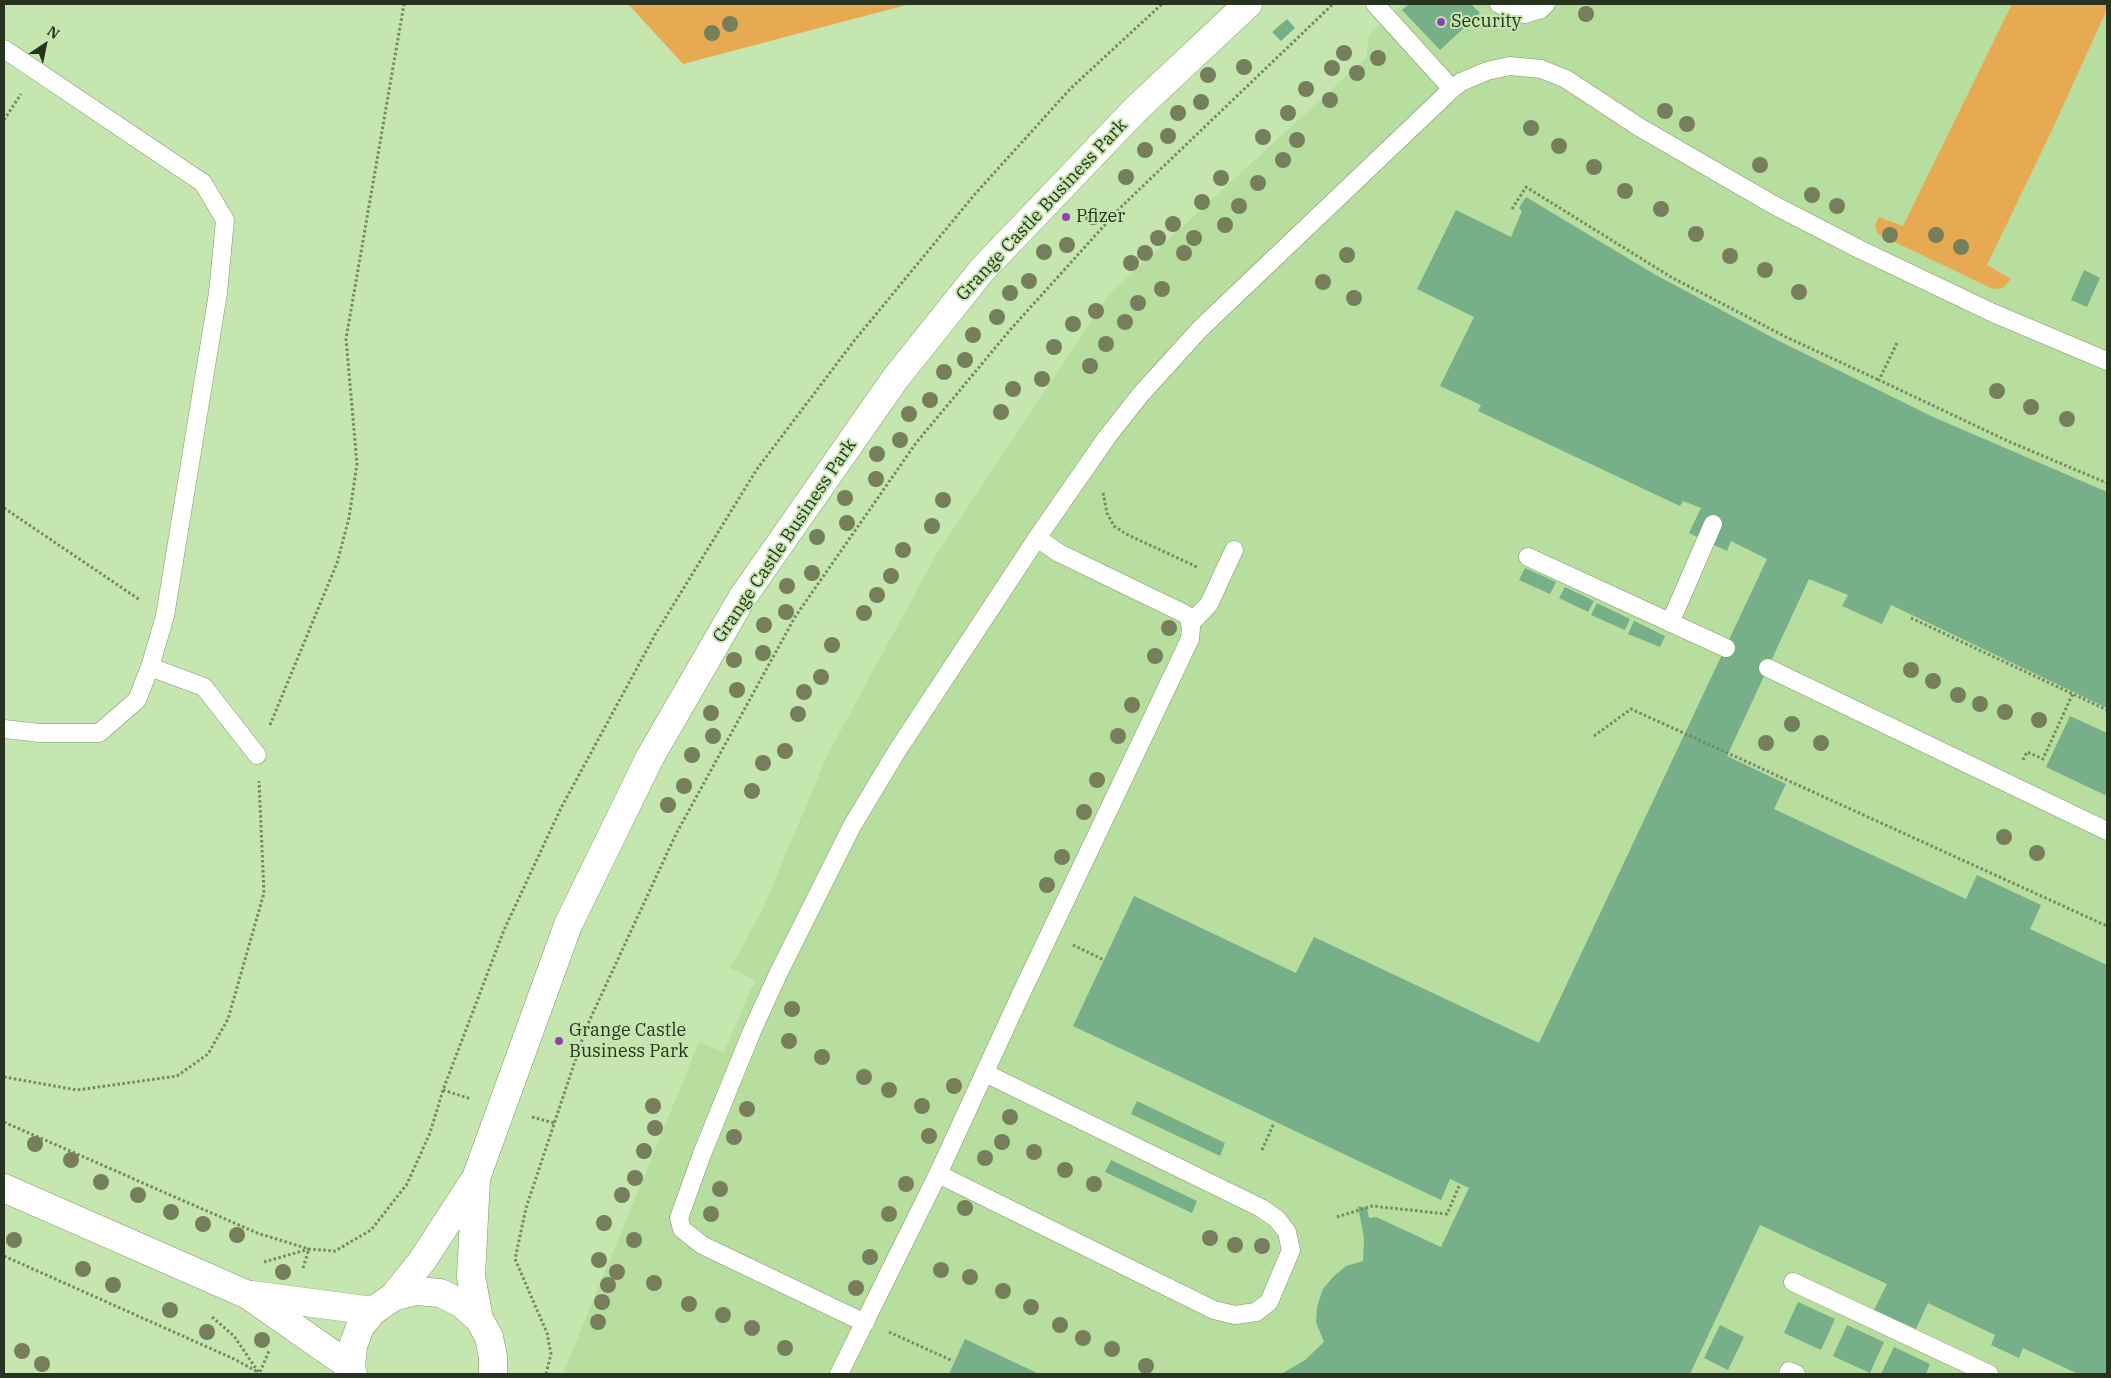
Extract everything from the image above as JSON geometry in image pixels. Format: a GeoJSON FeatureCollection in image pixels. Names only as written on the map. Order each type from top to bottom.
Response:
{"type":"FeatureCollection","features":[{"type":"Feature","properties":{"kind":"street","name":"Grange Castle Business Park"},"geometry":{"type":"LineString","coordinates":[[352,1371],[353,1346],[360,1327],[422,1261],[476,1178],[568,925],[650,756],[742,598],[895,379],[982,270],[1136,109],[1248,4]]}},
{"type":"Feature","properties":{"kind":"street","name":"Grange Castle Business Park"},"geometry":{"type":"LineString","coordinates":[[476,1178],[470,1276],[479,1319]]}},
{"type":"Feature","properties":{"kind":"street"},"geometry":{"type":"LineString","coordinates":[[4,1188],[248,1295],[352,1371]]}},
{"type":"Feature","properties":{"kind":"street"},"geometry":{"type":"LineString","coordinates":[[248,1295],[383,1304],[416,1291],[440,1293],[461,1303],[479,1319],[489,1337],[493,1357],[493,1374]]}},
{"type":"Feature","properties":{"kind":"lane"},"geometry":{"type":"LineString","coordinates":[[1375,4],[1452,89]]}},
{"type":"Feature","properties":{"kind":"lane"},"geometry":{"type":"LineString","coordinates":[[1499,4],[1524,14],[1541,8],[1546,4]]}},
{"type":"Feature","properties":{"kind":"lane"},"geometry":{"type":"LineString","coordinates":[[4,49],[203,183],[225,220],[218,293],[165,616],[150,667],[137,700],[98,733],[40,733],[4,729]]}},
{"type":"Feature","properties":{"kind":"lane"},"geometry":{"type":"LineString","coordinates":[[865,1322],[702,1245],[682,1229],[679,1218],[702,1154],[752,1031],[814,899],[852,826],[897,751],[1037,538],[1107,437],[1141,394],[1193,336],[1461,82],[1487,71],[1510,66],[1541,69],[1566,79],[1639,127],[1772,204],[1861,250],[1993,313],[2107,361]]}},
{"type":"Feature","properties":{"kind":"lane"},"geometry":{"type":"LineString","coordinates":[[1670,623],[1713,524]]}},
{"type":"Feature","properties":{"kind":"lane"},"geometry":{"type":"LineString","coordinates":[[839,1374],[938,1174],[1190,639],[1190,624],[1185,614],[1059,553],[1037,538]]}},
{"type":"Feature","properties":{"kind":"lane"},"geometry":{"type":"LineString","coordinates":[[1190,624],[1209,604],[1234,550]]}},
{"type":"Feature","properties":{"kind":"lane"},"geometry":{"type":"LineString","coordinates":[[1528,557],[1726,648]]}},
{"type":"Feature","properties":{"kind":"lane"},"geometry":{"type":"LineString","coordinates":[[150,667],[204,686],[257,755]]}},
{"type":"Feature","properties":{"kind":"lane"},"geometry":{"type":"LineString","coordinates":[[1768,668],[2107,831]]}},
{"type":"Feature","properties":{"kind":"lane"},"geometry":{"type":"LineString","coordinates":[[938,1174],[1214,1310],[1235,1315],[1256,1312],[1269,1302],[1291,1250],[1287,1232],[1277,1219],[1261,1208],[985,1073]]}},
{"type":"Feature","properties":{"kind":"lane"},"geometry":{"type":"LineString","coordinates":[[1793,1282],[1988,1374]]}},
{"type":"Feature","properties":{"kind":"lane"},"geometry":{"type":"LineString","coordinates":[[1788,1374],[1789,1371],[1796,1374]]}},
{"type":"Feature","properties":{"kind":"path"},"geometry":{"type":"LineString","coordinates":[[4,1077],[77,1090],[177,1076],[208,1054],[228,1019],[264,893],[257,755],[337,563],[349,518],[357,464],[346,339],[404,4]]}},
{"type":"Feature","properties":{"kind":"path"},"geometry":{"type":"LineString","coordinates":[[546,1374],[551,1354],[547,1333],[515,1259],[526,1208],[586,1028],[676,834],[795,617],[911,451],[1010,330],[1121,207],[1333,4]]}},
{"type":"Feature","properties":{"kind":"path"},"geometry":{"type":"LineString","coordinates":[[1512,209],[1526,187],[1671,277],[1786,337],[2010,442],[2107,483]]}},
{"type":"Feature","properties":{"kind":"path"},"geometry":{"type":"LineString","coordinates":[[1879,380],[1897,343]]}},
{"type":"Feature","properties":{"kind":"path"},"geometry":{"type":"LineString","coordinates":[[1103,489],[1107,513],[1114,526],[1126,534],[1199,568],[1225,569]]}},
{"type":"Feature","properties":{"kind":"path"},"geometry":{"type":"LineString","coordinates":[[4,508],[165,616]]}},
{"type":"Feature","properties":{"kind":"path"},"geometry":{"type":"LineString","coordinates":[[1911,618],[2107,710]]}},
{"type":"Feature","properties":{"kind":"path"},"geometry":{"type":"LineString","coordinates":[[2024,759],[2027,752],[2043,759],[2073,694]]}},
{"type":"Feature","properties":{"kind":"path"},"geometry":{"type":"LineString","coordinates":[[1594,736],[1632,709],[2107,926]]}},
{"type":"Feature","properties":{"kind":"path"},"geometry":{"type":"LineString","coordinates":[[1070,944],[1104,960]]}},
{"type":"Feature","properties":{"kind":"path"},"geometry":{"type":"LineString","coordinates":[[4,1122],[257,1233],[309,1249],[336,1250],[370,1230],[407,1184],[430,1133],[443,1090],[476,1100]]}},
{"type":"Feature","properties":{"kind":"path"},"geometry":{"type":"LineString","coordinates":[[525,1115],[554,1123]]}},
{"type":"Feature","properties":{"kind":"path"},"geometry":{"type":"LineString","coordinates":[[1262,1150],[1274,1123]]}},
{"type":"Feature","properties":{"kind":"path"},"geometry":{"type":"LineString","coordinates":[[1337,1217],[1372,1206],[1447,1214],[1460,1184]]}},
{"type":"Feature","properties":{"kind":"path"},"geometry":{"type":"LineString","coordinates":[[301,1273],[309,1249]]}},
{"type":"Feature","properties":{"kind":"path"},"geometry":{"type":"LineString","coordinates":[[4,1256],[234,1359],[260,1374],[273,1343]]}},
{"type":"Feature","properties":{"kind":"path"},"geometry":{"type":"LineString","coordinates":[[887,1331],[953,1360]]}},
{"type":"Feature","properties":{"kind":"shaded area"},"geometry":{"type":"Polygon","coordinates":[[[628,4],[910,4],[683,64],[628,4]]]}},
{"type":"Feature","properties":{"kind":"shaded area","name":"Pfizer"},"geometry":{"type":"Polygon","coordinates":[[[1402,4],[2107,4],[2107,1374],[563,1374],[699,1042],[724,1052],[755,980],[730,968],[761,913],[827,756],[936,555],[1109,294],[1366,58],[1369,35],[1402,4]]]}},
{"type":"Feature","properties":{"kind":"shaded area"},"geometry":{"type":"Polygon","coordinates":[[[2012,4],[2107,4],[2107,9],[2053,128],[1987,265],[2011,279],[2003,288],[1993,289],[1878,234],[1875,225],[1879,217],[1903,226],[2012,4]]]}},
{"type":"Feature","properties":{"kind":"building"},"geometry":{"type":"Polygon","coordinates":[[[1409,4],[1471,4],[1480,13],[1440,50],[1402,10],[1409,4]]]}},
{"type":"Feature","properties":{"kind":"building"},"geometry":{"type":"Polygon","coordinates":[[[1287,19],[1295,28],[1281,41],[1272,32],[1287,19]]]}},
{"type":"Feature","properties":{"kind":"building"},"geometry":{"type":"Polygon","coordinates":[[[1526,197],[1654,274],[1779,341],[1931,416],[2107,492],[2107,708],[1891,605],[1882,624],[1842,606],[1848,595],[1809,579],[1727,756],[1786,784],[1774,809],[1966,899],[1977,875],[2041,905],[2030,929],[2107,965],[2107,1374],[2078,1374],[2023,1348],[2019,1358],[1991,1345],[1995,1335],[1928,1303],[1916,1329],[1874,1310],[1887,1284],[1760,1225],[1690,1374],[1281,1374],[1305,1360],[1324,1342],[1316,1322],[1317,1307],[1323,1289],[1346,1266],[1363,1261],[1364,1238],[1358,1206],[1367,1208],[1369,1218],[1376,1217],[1441,1247],[1469,1188],[1450,1179],[1441,1200],[1073,1026],[1134,896],[1296,973],[1314,937],[1539,1043],[1767,559],[1731,541],[1727,551],[1689,533],[1701,508],[1683,501],[1680,506],[1478,411],[1481,405],[1440,386],[1474,317],[1417,289],[1456,210],[1511,237],[1522,211],[1519,208],[1526,197]]]}},
{"type":"Feature","properties":{"kind":"building"},"geometry":{"type":"Polygon","coordinates":[[[2084,270],[2100,278],[2087,307],[2071,300],[2084,270]]]}},
{"type":"Feature","properties":{"kind":"building"},"geometry":{"type":"Polygon","coordinates":[[[1525,568],[1556,582],[1550,594],[1519,580],[1525,568]]]}},
{"type":"Feature","properties":{"kind":"building"},"geometry":{"type":"Polygon","coordinates":[[[1565,587],[1594,601],[1588,612],[1559,598],[1565,587]]]}},
{"type":"Feature","properties":{"kind":"building"},"geometry":{"type":"Polygon","coordinates":[[[1597,603],[1630,619],[1625,630],[1591,615],[1597,603]]]}},
{"type":"Feature","properties":{"kind":"building"},"geometry":{"type":"Polygon","coordinates":[[[1634,621],[1665,636],[1660,647],[1628,634],[1634,621]]]}},
{"type":"Feature","properties":{"kind":"building"},"geometry":{"type":"Polygon","coordinates":[[[2070,716],[2107,733],[2107,796],[2046,767],[2070,716]]]}},
{"type":"Feature","properties":{"kind":"building"},"geometry":{"type":"Polygon","coordinates":[[[1137,1101],[1225,1143],[1220,1156],[1131,1114],[1137,1101]]]}},
{"type":"Feature","properties":{"kind":"building"},"geometry":{"type":"Polygon","coordinates":[[[1111,1160],[1197,1201],[1192,1213],[1105,1172],[1111,1160]]]}},
{"type":"Feature","properties":{"kind":"building"},"geometry":{"type":"Polygon","coordinates":[[[1798,1302],[1835,1319],[1821,1350],[1784,1333],[1798,1302]]]}},
{"type":"Feature","properties":{"kind":"building"},"geometry":{"type":"Polygon","coordinates":[[[1720,1325],[1744,1337],[1728,1370],[1704,1358],[1720,1325]]]}},
{"type":"Feature","properties":{"kind":"building"},"geometry":{"type":"Polygon","coordinates":[[[1847,1325],[1884,1342],[1870,1373],[1833,1356],[1847,1325]]]}},
{"type":"Feature","properties":{"kind":"building"},"geometry":{"type":"Polygon","coordinates":[[[965,1339],[1039,1374],[949,1374],[965,1339]]]}},
{"type":"Feature","properties":{"kind":"building"},"geometry":{"type":"Polygon","coordinates":[[[1894,1347],[1930,1364],[1926,1374],[1881,1374],[1894,1347]]]}},
{"type":"Feature","properties":{"kind":"place","name":"Security"},"geometry":{"type":"Point","coordinates":[1441,22]}},
{"type":"Feature","properties":{"kind":"place","name":"Pfizer"},"geometry":{"type":"Point","coordinates":[1066,217]}},
{"type":"Feature","properties":{"kind":"place","name":"Grange Castle Business Park"},"geometry":{"type":"Point","coordinates":[559,1041]}}]}
